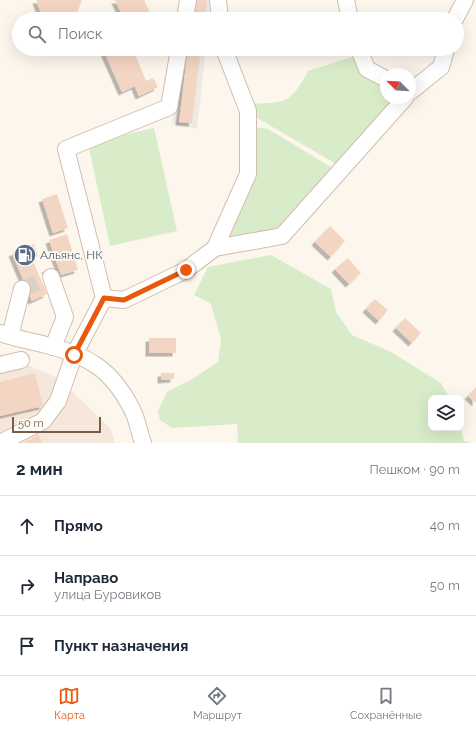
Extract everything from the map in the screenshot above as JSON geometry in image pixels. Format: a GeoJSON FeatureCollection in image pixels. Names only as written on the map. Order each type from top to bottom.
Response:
{"type":"FeatureCollection","features":[{"type":"Feature","properties":{"kind":"street"},"geometry":{"type":"LineString","coordinates":[[186,12],[188,0]]}},
{"type":"Feature","properties":{"kind":"street"},"geometry":{"type":"LineString","coordinates":[[218,0],[219,12]]}},
{"type":"Feature","properties":{"kind":"street"},"geometry":{"type":"LineString","coordinates":[[346,0],[349,12]]}},
{"type":"Feature","properties":{"kind":"street"},"geometry":{"type":"LineString","coordinates":[[460,12],[466,0]]}},
{"type":"Feature","properties":{"kind":"street"},"geometry":{"type":"LineString","coordinates":[[0,442],[43,422],[58,401],[74,355],[104,298],[66,149],[169,107],[178,56]]}},
{"type":"Feature","properties":{"kind":"street"},"geometry":{"type":"LineString","coordinates":[[215,248],[248,174],[248,111],[227,56]]}},
{"type":"Feature","properties":{"kind":"street"},"geometry":{"type":"LineString","coordinates":[[362,56],[367,69],[380,76]]}},
{"type":"Feature","properties":{"kind":"street"},"geometry":{"type":"LineString","coordinates":[[416,87],[441,67],[444,56]]}},
{"type":"Feature","properties":{"kind":"street"},"geometry":{"type":"LineString","coordinates":[[104,298],[124,300],[186,270],[215,248],[282,236],[400,104]]}},
{"type":"Feature","properties":{"kind":"street"},"geometry":{"type":"LineString","coordinates":[[51,277],[65,317],[54,347]]}},
{"type":"Feature","properties":{"kind":"street"},"geometry":{"type":"LineString","coordinates":[[22,289],[5,334],[54,347],[94,364],[111,378],[123,393],[135,417],[143,443]]}},
{"type":"Feature","properties":{"kind":"street"},"geometry":{"type":"LineString","coordinates":[[0,365],[21,360]]}},
{"type":"Feature","properties":{"kind":"shaded area"},"geometry":{"type":"Polygon","coordinates":[[[188,0],[211,0],[210,12],[187,12],[188,0]]]}},
{"type":"Feature","properties":{"kind":"shaded area"},"geometry":{"type":"Polygon","coordinates":[[[181,56],[205,56],[197,129],[172,124],[181,56]]]}},
{"type":"Feature","properties":{"kind":"shaded area"},"geometry":{"type":"Polygon","coordinates":[[[0,353],[58,378],[111,429],[115,443],[0,443],[0,353]]]}},
{"type":"Feature","properties":{"kind":"green space"},"geometry":{"type":"Polygon","coordinates":[[[355,56],[380,77],[380,104],[390,104],[340,166],[257,118],[253,114],[250,104],[274,103],[287,99],[302,82],[308,71],[355,56]]]}},
{"type":"Feature","properties":{"kind":"green space"},"geometry":{"type":"Polygon","coordinates":[[[253,127],[268,129],[336,170],[278,232],[232,242],[226,235],[253,127]]]}},
{"type":"Feature","properties":{"kind":"green space"},"geometry":{"type":"Polygon","coordinates":[[[154,128],[177,231],[110,246],[88,143],[154,128]]]}},
{"type":"Feature","properties":{"kind":"green space"},"geometry":{"type":"Polygon","coordinates":[[[271,255],[331,289],[336,312],[352,335],[391,352],[441,383],[447,395],[428,395],[428,431],[462,431],[464,441],[472,443],[238,443],[237,424],[172,428],[160,420],[158,411],[167,392],[194,378],[218,362],[221,339],[211,304],[194,295],[208,267],[271,255]]]}},
{"type":"Feature","properties":{"kind":"building"},"geometry":{"type":"Polygon","coordinates":[[[36,0],[82,0],[77,12],[40,11],[36,0]]]}},
{"type":"Feature","properties":{"kind":"building"},"geometry":{"type":"Polygon","coordinates":[[[115,0],[144,0],[150,12],[121,12],[115,0]]]}},
{"type":"Feature","properties":{"kind":"building"},"geometry":{"type":"Polygon","coordinates":[[[194,0],[207,0],[206,12],[193,12],[194,0]]]}},
{"type":"Feature","properties":{"kind":"building"},"geometry":{"type":"Polygon","coordinates":[[[106,56],[136,56],[146,81],[153,78],[158,87],[139,96],[135,86],[122,92],[106,56]]]}},
{"type":"Feature","properties":{"kind":"building"},"geometry":{"type":"Polygon","coordinates":[[[187,56],[200,56],[192,123],[179,122],[187,56]]]}},
{"type":"Feature","properties":{"kind":"building"},"geometry":{"type":"Polygon","coordinates":[[[57,194],[68,228],[53,233],[42,199],[57,194]]]}},
{"type":"Feature","properties":{"kind":"building"},"geometry":{"type":"Polygon","coordinates":[[[330,226],[345,241],[331,257],[315,242],[330,226]]]}},
{"type":"Feature","properties":{"kind":"building"},"geometry":{"type":"Polygon","coordinates":[[[67,234],[78,270],[61,275],[49,240],[67,234]]]}},
{"type":"Feature","properties":{"kind":"building"},"geometry":{"type":"Polygon","coordinates":[[[34,244],[38,256],[32,259],[47,294],[32,301],[12,253],[34,244]]]}},
{"type":"Feature","properties":{"kind":"building"},"geometry":{"type":"Polygon","coordinates":[[[348,258],[361,273],[349,284],[335,269],[348,258]]]}},
{"type":"Feature","properties":{"kind":"building"},"geometry":{"type":"Polygon","coordinates":[[[375,299],[388,310],[379,321],[366,309],[375,299]]]}},
{"type":"Feature","properties":{"kind":"building"},"geometry":{"type":"Polygon","coordinates":[[[405,318],[421,333],[412,343],[396,328],[405,318]]]}},
{"type":"Feature","properties":{"kind":"building"},"geometry":{"type":"Polygon","coordinates":[[[149,338],[176,338],[176,353],[149,353],[149,338]]]}},
{"type":"Feature","properties":{"kind":"building"},"geometry":{"type":"Polygon","coordinates":[[[35,373],[43,406],[0,416],[0,382],[35,373]]]}},
{"type":"Feature","properties":{"kind":"building"},"geometry":{"type":"Polygon","coordinates":[[[161,373],[174,373],[174,379],[161,380],[161,373]]]}},
{"type":"Feature","properties":{"kind":"building"},"geometry":{"type":"Polygon","coordinates":[[[476,387],[476,403],[468,396],[476,387]]]}},
{"type":"Feature","properties":{"kind":"building"},"geometry":{"type":"Polygon","coordinates":[[[38,435],[43,443],[23,443],[38,435]]]}},
{"type":"Feature","properties":{"kind":"tunnel"},"geometry":{"type":"LineString","coordinates":[[22,289],[51,277]]}},
{"type":"Feature","properties":{"kind":"place","name":"Альянс, НК"},"geometry":{"type":"Point","coordinates":[25,255]}},
{"type":"Feature","properties":{"kind":"route"},"geometry":{"type":"LineString","coordinates":[[74,355],[104,298],[124,300],[186,270]]}}]}
